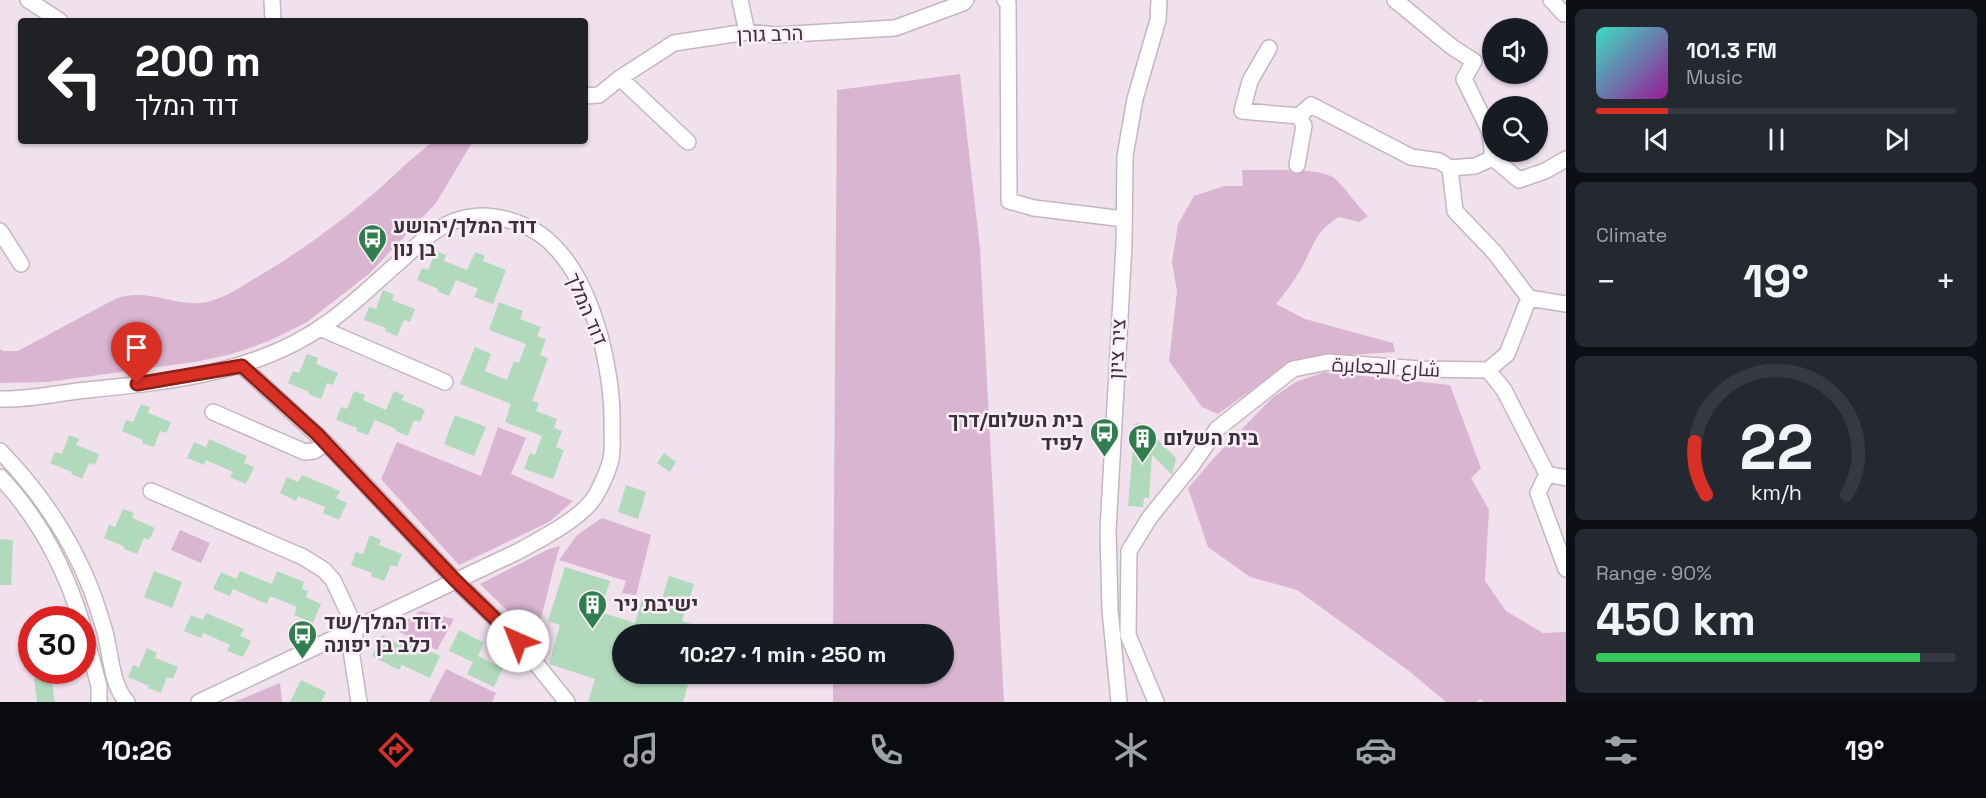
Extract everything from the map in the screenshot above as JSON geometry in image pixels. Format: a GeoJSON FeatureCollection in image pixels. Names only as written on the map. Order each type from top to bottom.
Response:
{"type":"FeatureCollection","features":[{"type":"Feature","properties":{"kind":"street"},"geometry":{"type":"LineString","coordinates":[[28,0],[55,18]]}},
{"type":"Feature","properties":{"kind":"street"},"geometry":{"type":"LineString","coordinates":[[272,0],[273,18]]}},
{"type":"Feature","properties":{"kind":"street"},"geometry":{"type":"LineString","coordinates":[[740,0],[747,32]]}},
{"type":"Feature","properties":{"kind":"street","name":"הרב גורן"},"geometry":{"type":"LineString","coordinates":[[588,96],[599,95],[620,78],[674,43],[747,32],[775,35],[895,28],[966,0]]}},
{"type":"Feature","properties":{"kind":"street"},"geometry":{"type":"LineString","coordinates":[[1005,0],[1008,3],[1010,201],[1034,208],[1124,219]]}},
{"type":"Feature","properties":{"kind":"street","name":"ציר ציון"},"geometry":{"type":"LineString","coordinates":[[1119,702],[1110,610],[1108,530],[1126,147],[1135,99],[1158,20],[1159,0]]}},
{"type":"Feature","properties":{"kind":"street"},"geometry":{"type":"LineString","coordinates":[[1395,0],[1452,47],[1474,61],[1464,79],[1482,116]]}},
{"type":"Feature","properties":{"kind":"street"},"geometry":{"type":"LineString","coordinates":[[1551,0],[1564,14]]}},
{"type":"Feature","properties":{"kind":"street"},"geometry":{"type":"LineString","coordinates":[[1269,48],[1250,81],[1242,111],[1299,116],[1311,105],[1411,157],[1439,161],[1450,168],[1475,166],[1484,162]]}},
{"type":"Feature","properties":{"kind":"street"},"geometry":{"type":"LineString","coordinates":[[620,78],[688,142]]}},
{"type":"Feature","properties":{"kind":"street"},"geometry":{"type":"LineString","coordinates":[[1297,165],[1304,126],[1299,116]]}},
{"type":"Feature","properties":{"kind":"street"},"geometry":{"type":"LineString","coordinates":[[1498,162],[1519,180],[1545,171],[1566,159]]}},
{"type":"Feature","properties":{"kind":"street"},"geometry":{"type":"LineString","coordinates":[[1450,168],[1455,211],[1495,253],[1529,298],[1566,304]]}},
{"type":"Feature","properties":{"kind":"street","name":"דוד המלך"},"geometry":{"type":"LineString","coordinates":[[1,403],[21,397],[114,387],[242,366],[290,347],[320,328],[363,295],[428,236],[458,219],[492,216],[526,226],[542,235],[553,246],[575,276],[593,315],[602,342],[613,405],[611,456],[606,474],[594,499],[558,529],[517,552],[200,702]]}},
{"type":"Feature","properties":{"kind":"street"},"geometry":{"type":"LineString","coordinates":[[0,231],[21,264]]}},
{"type":"Feature","properties":{"kind":"street"},"geometry":{"type":"LineString","coordinates":[[1529,298],[1507,354],[1488,370],[1504,390],[1547,474]]}},
{"type":"Feature","properties":{"kind":"street"},"geometry":{"type":"LineString","coordinates":[[320,328],[445,382]]}},
{"type":"Feature","properties":{"kind":"street","name":"شارع الجعابرة"},"geometry":{"type":"LineString","coordinates":[[1156,702],[1128,635],[1129,551],[1150,517],[1192,465],[1217,429],[1293,369],[1328,362],[1420,369],[1488,370]]}},
{"type":"Feature","properties":{"kind":"street"},"geometry":{"type":"LineString","coordinates":[[242,366],[326,443],[455,580],[518,641],[567,702]]}},
{"type":"Feature","properties":{"kind":"street"},"geometry":{"type":"LineString","coordinates":[[213,412],[304,453],[314,451],[326,443]]}},
{"type":"Feature","properties":{"kind":"street"},"geometry":{"type":"LineString","coordinates":[[2,452],[37,491],[71,547],[91,590],[105,633],[116,683],[121,696],[127,702]]}},
{"type":"Feature","properties":{"kind":"street"},"geometry":{"type":"LineString","coordinates":[[1547,474],[1566,478]]}},
{"type":"Feature","properties":{"kind":"street"},"geometry":{"type":"LineString","coordinates":[[1547,474],[1538,493],[1566,568]]}},
{"type":"Feature","properties":{"kind":"street"},"geometry":{"type":"LineString","coordinates":[[0,477],[23,502],[45,536],[77,606]]}},
{"type":"Feature","properties":{"kind":"street"},"geometry":{"type":"LineString","coordinates":[[151,491],[314,562],[324,570],[333,580],[356,629],[351,650],[359,702]]}},
{"type":"Feature","properties":{"kind":"street"},"geometry":{"type":"LineString","coordinates":[[96,675],[99,702]]}},
{"type":"Feature","properties":{"kind":"shaded area"},"geometry":{"type":"Polygon","coordinates":[[[960,74],[980,249],[1004,702],[833,702],[833,684],[954,684],[954,624],[833,624],[837,90],[960,74]]]}},
{"type":"Feature","properties":{"kind":"shaded area"},"geometry":{"type":"Polygon","coordinates":[[[430,144],[471,144],[436,203],[370,273],[307,322],[269,341],[232,354],[195,362],[47,382],[0,383],[0,349],[18,351],[117,298],[142,295],[199,303],[211,301],[239,288],[333,226],[372,195],[430,144]]]}},
{"type":"Feature","properties":{"kind":"shaded area"},"geometry":{"type":"Polygon","coordinates":[[[1242,170],[1291,170],[1327,174],[1338,182],[1368,216],[1359,222],[1339,217],[1324,228],[1298,273],[1276,304],[1305,319],[1393,343],[1395,352],[1304,358],[1271,376],[1218,414],[1202,407],[1169,361],[1177,291],[1172,262],[1178,224],[1194,196],[1224,186],[1243,186],[1242,170]]]}},
{"type":"Feature","properties":{"kind":"shaded area"},"geometry":{"type":"Polygon","coordinates":[[[1324,372],[1450,385],[1481,468],[1471,478],[1489,510],[1485,581],[1506,611],[1543,633],[1566,632],[1566,702],[1484,702],[1480,699],[1477,702],[1446,702],[1409,671],[1297,590],[1250,577],[1208,547],[1188,488],[1272,398],[1296,382],[1324,372]]]}},
{"type":"Feature","properties":{"kind":"shaded area"},"geometry":{"type":"Polygon","coordinates":[[[498,427],[526,438],[511,474],[573,501],[549,522],[459,565],[381,479],[397,442],[481,476],[498,427]]]}},
{"type":"Feature","properties":{"kind":"shaded area"},"geometry":{"type":"Polygon","coordinates":[[[602,518],[651,535],[636,595],[622,593],[626,581],[559,560],[577,535],[602,518]]]}},
{"type":"Feature","properties":{"kind":"shaded area"},"geometry":{"type":"Polygon","coordinates":[[[180,530],[210,543],[201,563],[171,550],[180,530]]]}},
{"type":"Feature","properties":{"kind":"shaded area"},"geometry":{"type":"Polygon","coordinates":[[[560,546],[536,639],[480,584],[549,549],[560,546]]]}},
{"type":"Feature","properties":{"kind":"shaded area"},"geometry":{"type":"Polygon","coordinates":[[[421,611],[454,619],[437,650],[393,629],[421,611]]]}},
{"type":"Feature","properties":{"kind":"shaded area"},"geometry":{"type":"Polygon","coordinates":[[[446,669],[496,693],[492,702],[429,702],[446,669]]]}},
{"type":"Feature","properties":{"kind":"shaded area"},"geometry":{"type":"Polygon","coordinates":[[[280,683],[282,702],[234,702],[280,683]]]}},
{"type":"Feature","properties":{"kind":"building"},"geometry":{"type":"Polygon","coordinates":[[[436,251],[446,255],[444,261],[467,270],[475,252],[485,256],[483,261],[506,270],[493,304],[474,297],[478,289],[456,280],[449,296],[417,280],[422,268],[428,270],[436,251]]]}},
{"type":"Feature","properties":{"kind":"building"},"geometry":{"type":"Polygon","coordinates":[[[383,290],[394,295],[392,300],[415,309],[410,322],[404,320],[397,336],[385,331],[386,328],[364,320],[369,307],[376,309],[383,290]]]}},
{"type":"Feature","properties":{"kind":"building"},"geometry":{"type":"Polygon","coordinates":[[[499,302],[523,311],[520,319],[541,327],[537,336],[546,339],[540,355],[548,358],[532,401],[539,403],[536,411],[557,419],[554,428],[562,431],[556,447],[564,450],[553,479],[524,469],[530,453],[535,455],[542,436],[505,422],[511,404],[460,384],[475,347],[491,354],[485,371],[507,380],[514,361],[519,363],[526,344],[489,330],[499,302]]]}},
{"type":"Feature","properties":{"kind":"building"},"geometry":{"type":"Polygon","coordinates":[[[307,354],[318,358],[316,364],[338,373],[333,385],[327,383],[321,399],[288,383],[293,371],[299,373],[307,354]]]}},
{"type":"Feature","properties":{"kind":"building"},"geometry":{"type":"Polygon","coordinates":[[[354,391],[365,395],[363,400],[386,410],[394,391],[404,395],[402,400],[425,410],[420,422],[414,420],[408,436],[375,420],[368,435],[336,420],[341,407],[347,409],[354,391]]]}},
{"type":"Feature","properties":{"kind":"building"},"geometry":{"type":"Polygon","coordinates":[[[141,404],[150,407],[148,413],[171,422],[166,433],[160,431],[154,447],[122,431],[126,420],[133,422],[141,404]]]}},
{"type":"Feature","properties":{"kind":"building"},"geometry":{"type":"Polygon","coordinates":[[[455,415],[486,427],[474,456],[444,444],[455,415]]]}},
{"type":"Feature","properties":{"kind":"building","name":"בית השלום"},"geometry":{"type":"Polygon","coordinates":[[[1135,423],[1142,424],[1176,458],[1172,475],[1152,455],[1149,498],[1144,498],[1143,507],[1128,506],[1135,423]]]}},
{"type":"Feature","properties":{"kind":"building"},"geometry":{"type":"Polygon","coordinates":[[[69,435],[79,439],[76,445],[99,454],[95,465],[89,463],[82,479],[50,463],[55,452],[62,454],[69,435]]]}},
{"type":"Feature","properties":{"kind":"building"},"geometry":{"type":"Polygon","coordinates":[[[209,439],[247,456],[244,463],[254,467],[246,484],[230,477],[233,472],[206,460],[204,465],[187,458],[194,442],[206,447],[209,439]]]}},
{"type":"Feature","properties":{"kind":"building"},"geometry":{"type":"Polygon","coordinates":[[[664,453],[676,462],[670,472],[657,463],[664,453]]]}},
{"type":"Feature","properties":{"kind":"building"},"geometry":{"type":"Polygon","coordinates":[[[302,475],[340,491],[336,498],[347,503],[339,520],[323,513],[325,507],[298,496],[296,501],[280,493],[287,477],[298,482],[302,475]]]}},
{"type":"Feature","properties":{"kind":"building"},"geometry":{"type":"Polygon","coordinates":[[[626,485],[646,492],[638,519],[618,512],[626,485]]]}},
{"type":"Feature","properties":{"kind":"building"},"geometry":{"type":"Polygon","coordinates":[[[123,509],[134,513],[132,518],[155,528],[149,540],[144,538],[137,554],[104,538],[109,525],[115,527],[123,509]]]}},
{"type":"Feature","properties":{"kind":"building"},"geometry":{"type":"Polygon","coordinates":[[[370,535],[381,540],[379,545],[402,554],[397,567],[391,565],[384,581],[371,576],[372,573],[351,565],[356,552],[363,554],[370,535]]]}},
{"type":"Feature","properties":{"kind":"building"},"geometry":{"type":"Polygon","coordinates":[[[0,539],[13,540],[11,585],[0,585],[0,539]]]}},
{"type":"Feature","properties":{"kind":"building","name":"ישיבת ניר"},"geometry":{"type":"Polygon","coordinates":[[[565,567],[610,581],[600,612],[635,623],[642,599],[660,605],[669,576],[694,584],[682,621],[692,624],[612,624],[612,684],[688,684],[683,702],[588,702],[595,679],[549,664],[560,625],[548,621],[565,567]]]}},
{"type":"Feature","properties":{"kind":"building"},"geometry":{"type":"Polygon","coordinates":[[[154,571],[182,582],[172,608],[144,597],[154,571]]]}},
{"type":"Feature","properties":{"kind":"building"},"geometry":{"type":"Polygon","coordinates":[[[240,571],[272,584],[277,571],[304,582],[302,589],[308,591],[306,597],[321,604],[313,623],[294,615],[297,607],[270,596],[267,604],[233,589],[230,596],[213,589],[221,572],[236,579],[240,571]]]}},
{"type":"Feature","properties":{"kind":"building"},"geometry":{"type":"Polygon","coordinates":[[[206,613],[244,629],[240,636],[251,641],[243,657],[227,651],[230,645],[203,633],[201,638],[184,631],[191,615],[203,620],[206,613]]]}},
{"type":"Feature","properties":{"kind":"building"},"geometry":{"type":"Polygon","coordinates":[[[459,630],[484,643],[478,656],[503,668],[494,687],[467,674],[473,662],[449,651],[459,630]]]}},
{"type":"Feature","properties":{"kind":"building"},"geometry":{"type":"Polygon","coordinates":[[[382,635],[408,648],[410,642],[440,656],[430,678],[402,665],[399,670],[372,656],[382,635]]]}},
{"type":"Feature","properties":{"kind":"building"},"geometry":{"type":"Polygon","coordinates":[[[147,648],[157,653],[155,658],[178,667],[173,679],[167,677],[161,693],[128,677],[133,665],[139,667],[147,648]]]}},
{"type":"Feature","properties":{"kind":"building"},"geometry":{"type":"Polygon","coordinates":[[[301,680],[326,692],[321,702],[290,702],[301,680]]]}},
{"type":"Feature","properties":{"kind":"building"},"geometry":{"type":"Polygon","coordinates":[[[35,684],[52,684],[55,702],[37,702],[35,684]]]}},
{"type":"Feature","properties":{"kind":"place","name":"דוד המלך/יהושע בן נון"},"geometry":{"type":"Point","coordinates":[372,264]}},
{"type":"Feature","properties":{"kind":"place","name":"בית השלום/דרך לפיד"},"geometry":{"type":"Point","coordinates":[1104,458]}},
{"type":"Feature","properties":{"kind":"place","name":"בית השלום"},"geometry":{"type":"Point","coordinates":[1142,464]}},
{"type":"Feature","properties":{"kind":"place","name":"ישיבת ניר"},"geometry":{"type":"Point","coordinates":[593,630]}},
{"type":"Feature","properties":{"kind":"place","name":"דוד המלך/שד. כלב בן יפונה"},"geometry":{"type":"Point","coordinates":[303,660]}},
{"type":"Feature","properties":{"kind":"route"},"geometry":{"type":"LineString","coordinates":[[137,384],[242,366],[317,434],[455,580],[518,641]]}}]}
